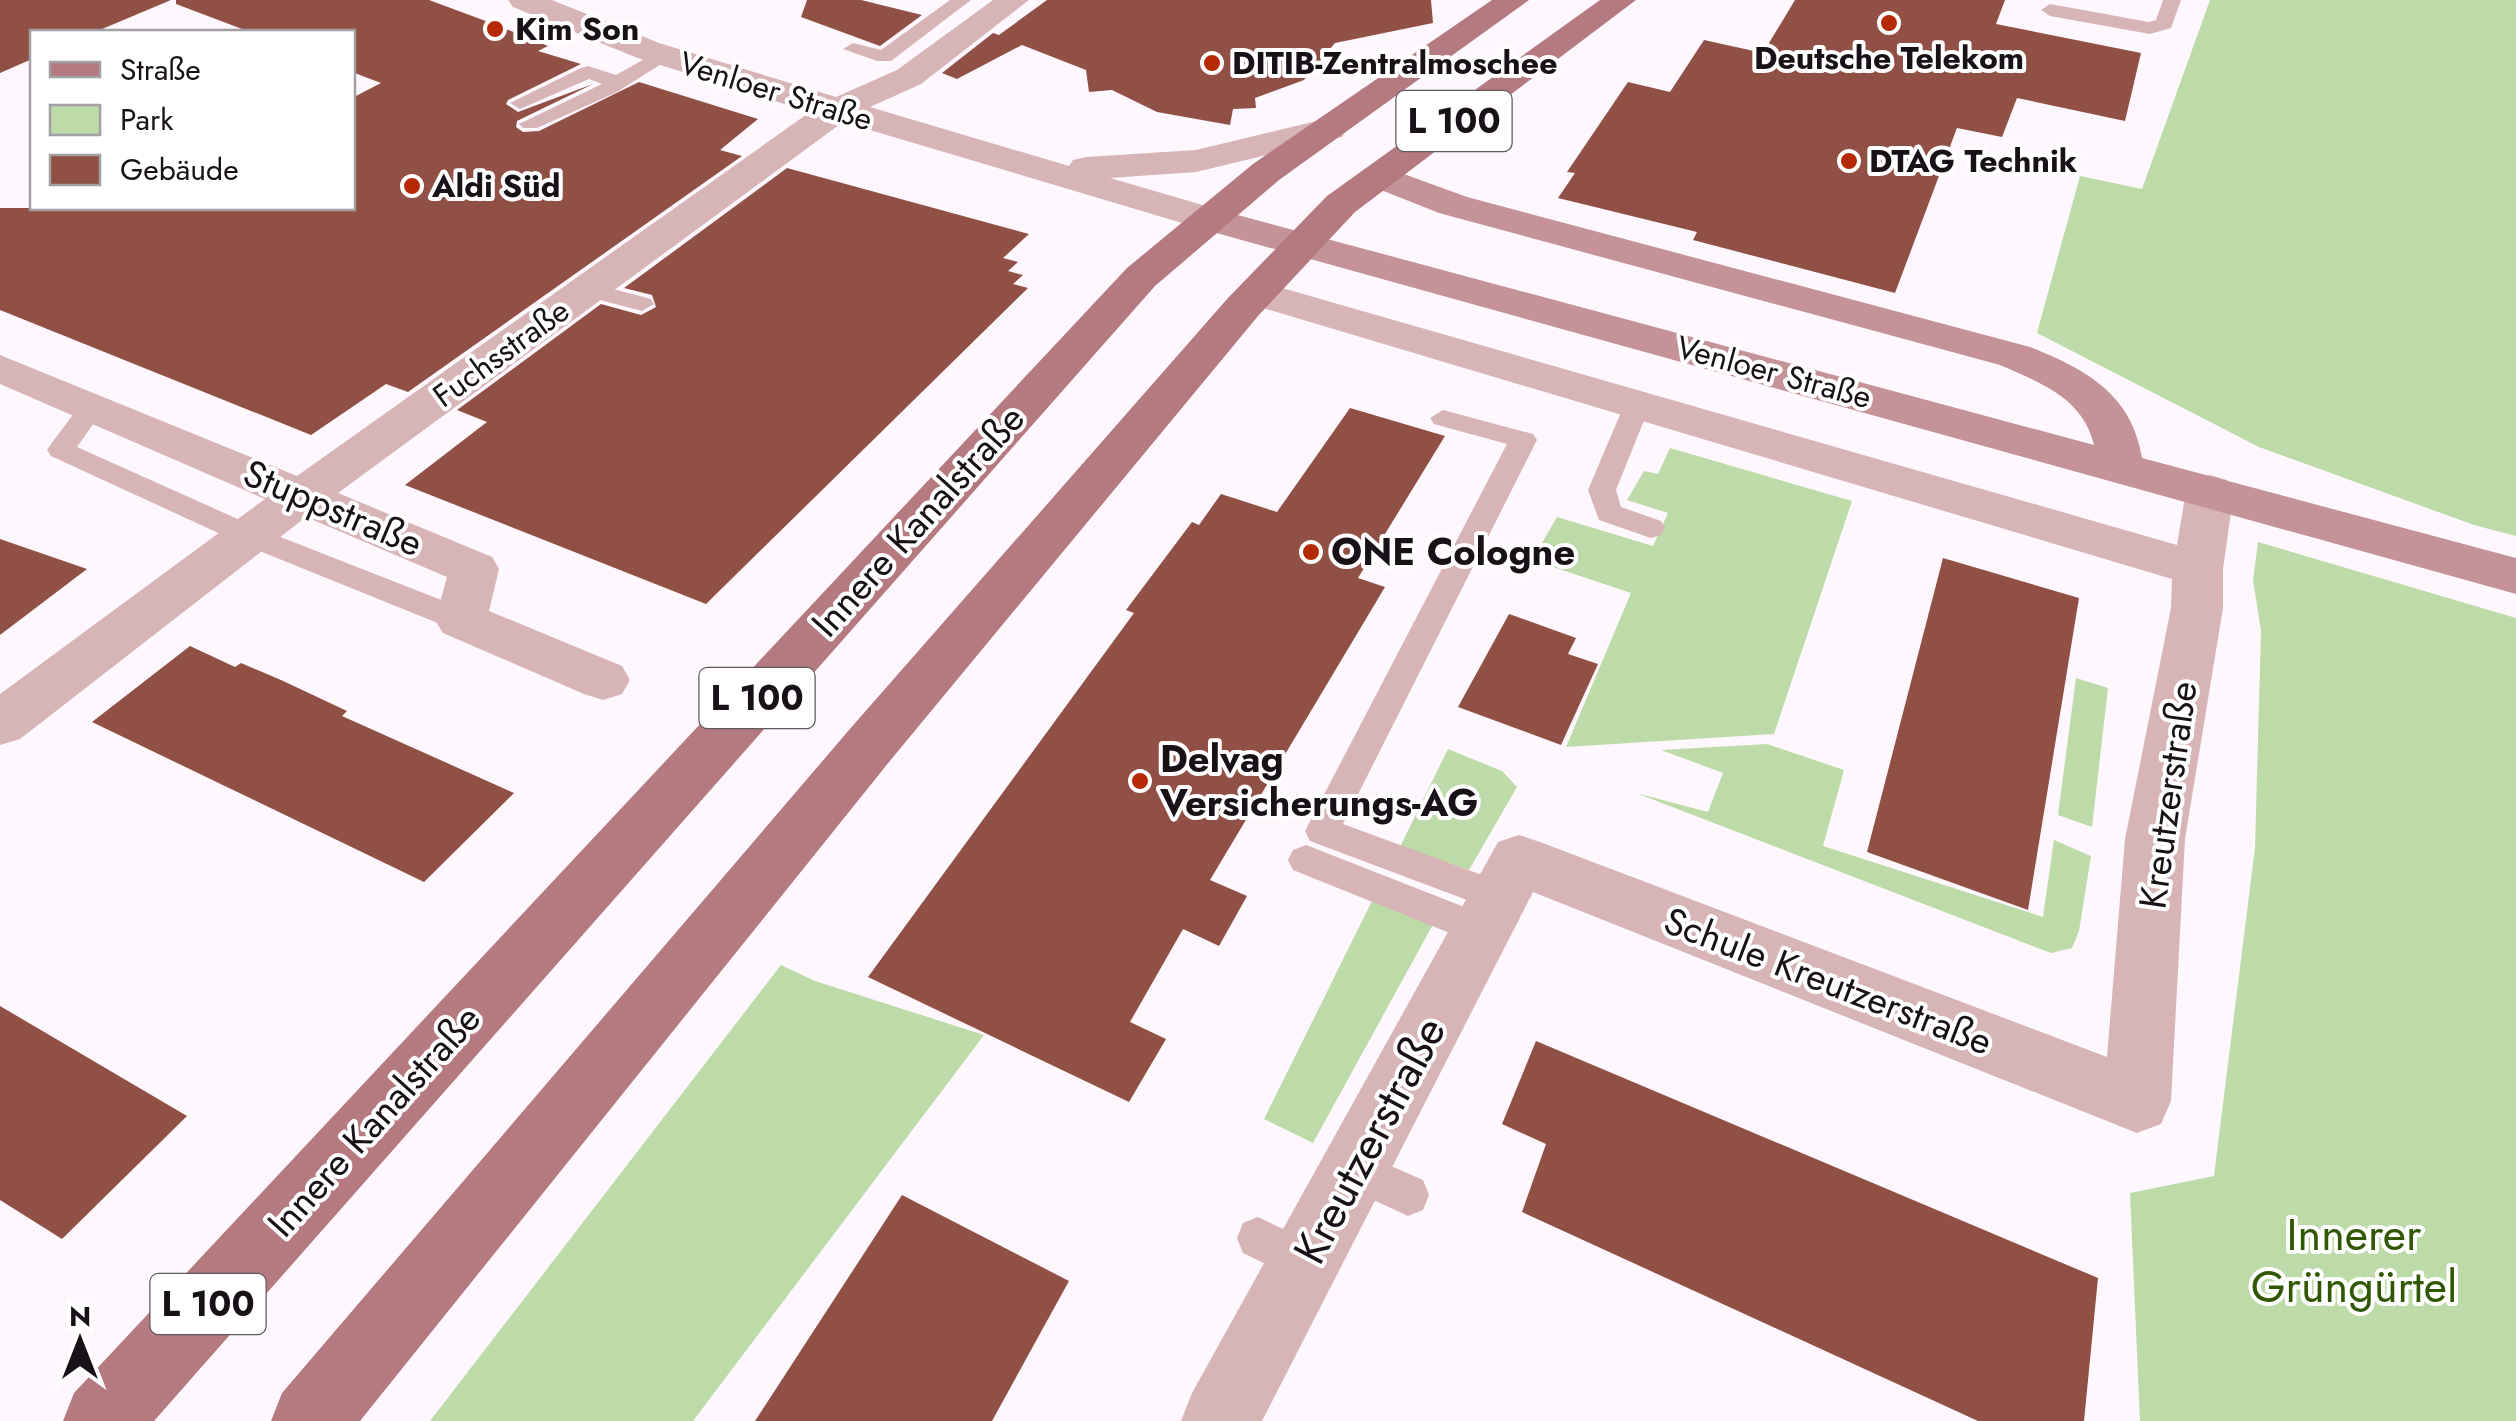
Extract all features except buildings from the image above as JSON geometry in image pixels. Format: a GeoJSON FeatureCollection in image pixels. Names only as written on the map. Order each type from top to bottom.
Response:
{"type":"FeatureCollection","features":[{"type":"Feature","properties":{"kind":"main road","name":"Innere Kanalstraße"},"geometry":{"type":"LineString","coordinates":[[102,1421],[1141,277],[1266,172],[1513,0]]}},
{"type":"Feature","properties":{"kind":"main road","name":"L 100"},"geometry":{"type":"LineString","coordinates":[[310,1421],[869,746],[1258,293],[1341,204],[1620,0]]}},
{"type":"Feature","properties":{"kind":"street","name":"Venloer Straße"},"geometry":{"type":"LineString","coordinates":[[524,0],[662,56],[1033,169],[2516,576]]}},
{"type":"Feature","properties":{"kind":"street","name":"Fuchsstraße"},"geometry":{"type":"LineString","coordinates":[[0,724],[304,494],[836,110],[909,77],[1014,0]]}},
{"type":"Feature","properties":{"kind":"street","name":"Venloer Straße"},"geometry":{"type":"LineString","coordinates":[[1033,169],[1196,161],[1329,129]]}},
{"type":"Feature","properties":{"kind":"street"},"geometry":{"type":"LineString","coordinates":[[1379,176],[1453,205],[2015,356],[2079,383],[2104,409],[2119,440],[2120,465]]}},
{"type":"Feature","properties":{"kind":"street","name":"Venloer Straße"},"geometry":{"type":"LineString","coordinates":[[1258,293],[2198,570]]}},
{"type":"Feature","properties":{"kind":"street"},"geometry":{"type":"LineString","coordinates":[[1850,392],[1876,383],[1948,338]]}},
{"type":"Feature","properties":{"kind":"street","name":"Stuppstraße"},"geometry":{"type":"LineString","coordinates":[[0,368],[304,494],[474,570],[460,620]]}},
{"type":"Feature","properties":{"kind":"street","name":"Kreutzerstraße"},"geometry":{"type":"LineString","coordinates":[[2138,1101],[2156,840],[2197,608],[2198,570],[2210,491]]}},
{"type":"Feature","properties":{"kind":"street"},"geometry":{"type":"LineString","coordinates":[[460,620],[603,680]]}},
{"type":"Feature","properties":{"kind":"street","name":"Kreutzerstraße"},"geometry":{"type":"LineString","coordinates":[[1220,1421],[1281,1250],[1381,1182],[1500,896]]}},
{"type":"Feature","properties":{"kind":"street","name":"Schule Kreutzerstraße"},"geometry":{"type":"LineString","coordinates":[[1500,896],[2138,1101]]}},
{"type":"Feature","properties":{"kind":"lane"},"geometry":{"type":"LineString","coordinates":[[853,49],[884,56],[962,0]]}},
{"type":"Feature","properties":{"kind":"lane"},"geometry":{"type":"LineString","coordinates":[[2050,10],[2150,28],[2164,24],[2172,0]]}},
{"type":"Feature","properties":{"kind":"lane"},"geometry":{"type":"LineString","coordinates":[[530,124],[619,83],[662,56]]}},
{"type":"Feature","properties":{"kind":"lane"},"geometry":{"type":"LineString","coordinates":[[520,103],[588,72],[619,83]]}},
{"type":"Feature","properties":{"kind":"lane"},"geometry":{"type":"LineString","coordinates":[[590,290],[642,304]]}},
{"type":"Feature","properties":{"kind":"lane"},"geometry":{"type":"LineString","coordinates":[[1638,403],[1602,490],[1609,513],[1651,528]]}},
{"type":"Feature","properties":{"kind":"lane"},"geometry":{"type":"LineString","coordinates":[[93,406],[61,450],[250,536],[460,620]]}},
{"type":"Feature","properties":{"kind":"lane"},"geometry":{"type":"LineString","coordinates":[[1443,418],[1523,440],[1314,846],[1500,896]]}},
{"type":"Feature","properties":{"kind":"green space"},"geometry":{"type":"Polygon","coordinates":[[[2210,0],[2516,0],[2516,536],[2474,525],[2259,447],[2037,333],[2080,176],[2142,189],[2210,0]]]}},
{"type":"Feature","properties":{"kind":"green space"},"geometry":{"type":"Polygon","coordinates":[[[1670,448],[1852,501],[1774,734],[1566,747],[1631,593],[1532,560],[1557,517],[1653,546],[1668,513],[1627,500],[1644,471],[1658,474],[1670,448]]]}},
{"type":"Feature","properties":{"kind":"green space","name":"Innerer Grüngürtel"},"geometry":{"type":"Polygon","coordinates":[[[2258,542],[2516,618],[2516,1421],[2140,1421],[2130,1193],[2214,1176],[2255,848],[2261,631],[2253,580],[2258,542]]]}},
{"type":"Feature","properties":{"kind":"green space"},"geometry":{"type":"Polygon","coordinates":[[[2076,678],[2108,688],[2092,827],[2058,815],[2076,678]]]}},
{"type":"Feature","properties":{"kind":"green space"},"geometry":{"type":"Polygon","coordinates":[[[1767,744],[1844,770],[1823,846],[2043,917],[2054,840],[2091,856],[2079,931],[2072,948],[2051,953],[1636,793],[1708,812],[1723,773],[1661,750],[1767,744]]]}},
{"type":"Feature","properties":{"kind":"green space"},"geometry":{"type":"Polygon","coordinates":[[[1448,749],[1502,771],[1517,787],[1469,870],[1400,847],[1448,749]]]}},
{"type":"Feature","properties":{"kind":"green space"},"geometry":{"type":"Polygon","coordinates":[[[1374,897],[1436,919],[1313,1143],[1264,1119],[1374,897]]]}},
{"type":"Feature","properties":{"kind":"green space"},"geometry":{"type":"Polygon","coordinates":[[[781,965],[815,981],[984,1035],[693,1421],[430,1421],[781,965]]]}},
{"type":"Feature","properties":{"kind":"place","name":"Deutsche Telekom"},"geometry":{"type":"Point","coordinates":[1889,23]}},
{"type":"Feature","properties":{"kind":"place","name":"Kim Son"},"geometry":{"type":"Point","coordinates":[495,29]}},
{"type":"Feature","properties":{"kind":"place","name":"DITIB-Zentralmoschee"},"geometry":{"type":"Point","coordinates":[1212,63]}},
{"type":"Feature","properties":{"kind":"place","name":"DTAG Technik"},"geometry":{"type":"Point","coordinates":[1849,161]}},
{"type":"Feature","properties":{"kind":"place","name":"Aldi Süd"},"geometry":{"type":"Point","coordinates":[412,186]}},
{"type":"Feature","properties":{"kind":"place","name":"ONE Cologne"},"geometry":{"type":"Point","coordinates":[1311,552]}},
{"type":"Feature","properties":{"kind":"place","name":"Delvag Versicherungs-AG"},"geometry":{"type":"Point","coordinates":[1140,781]}}]}
